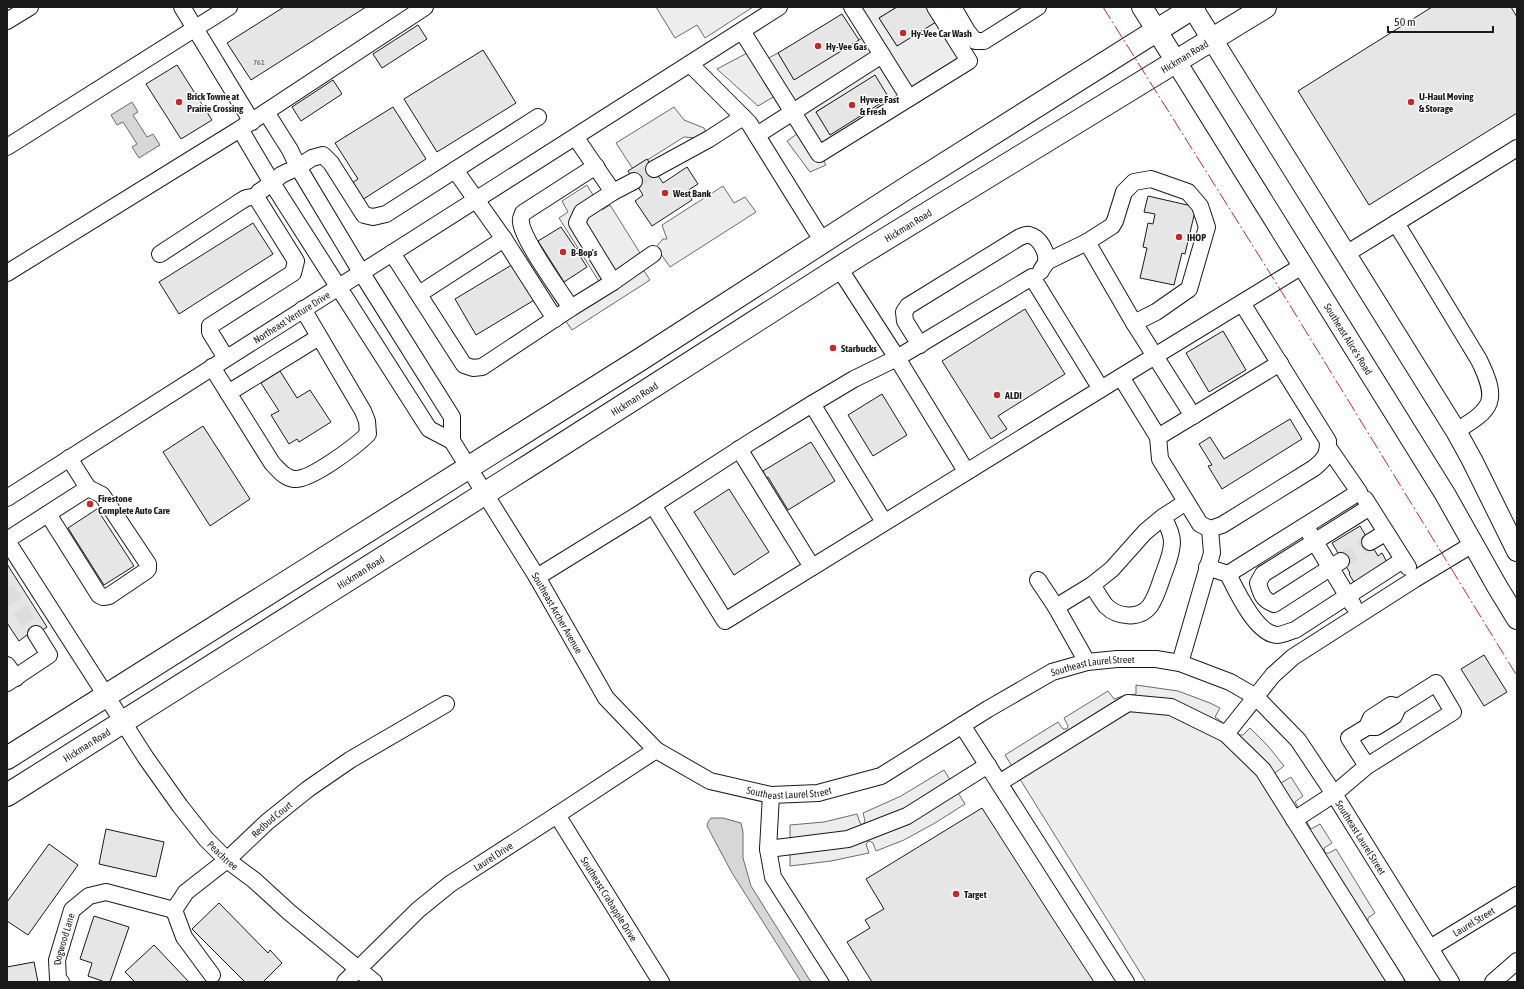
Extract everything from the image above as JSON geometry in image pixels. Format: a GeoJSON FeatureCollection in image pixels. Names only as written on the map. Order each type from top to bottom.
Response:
{"type":"FeatureCollection","features":[{"type":"Feature","properties":{"kind":"highway"},"geometry":{"type":"LineString","coordinates":[[7,758],[641,359],[1192,7]]}},
{"type":"Feature","properties":{"kind":"highway","name":"Hickman Road"},"geometry":{"type":"LineString","coordinates":[[7,795],[840,268],[1265,7]]}},
{"type":"Feature","properties":{"kind":"main road","name":"Southeast Alice's Road"},"geometry":{"type":"LineString","coordinates":[[1142,7],[1440,487],[1517,619]]}},
{"type":"Feature","properties":{"kind":"main road"},"geometry":{"type":"LineString","coordinates":[[1192,7],[1456,431],[1517,551]]}},
{"type":"Feature","properties":{"kind":"street"},"geometry":{"type":"LineString","coordinates":[[7,21],[30,7]]}},
{"type":"Feature","properties":{"kind":"street"},"geometry":{"type":"LineString","coordinates":[[182,7],[246,125],[272,183],[429,429],[452,441],[452,417],[361,272],[298,167],[290,150],[266,112]]}},
{"type":"Feature","properties":{"kind":"street"},"geometry":{"type":"LineString","coordinates":[[7,147],[229,7]]}},
{"type":"Feature","properties":{"kind":"street"},"geometry":{"type":"LineString","coordinates":[[7,273],[246,125],[425,7]]}},
{"type":"Feature","properties":{"kind":"street","name":"Northeast Venture Drive"},"geometry":{"type":"LineString","coordinates":[[7,498],[361,272],[576,138],[779,7]]}},
{"type":"Feature","properties":{"kind":"street"},"geometry":{"type":"LineString","coordinates":[[742,31],[819,154],[968,61],[935,7]]}},
{"type":"Feature","properties":{"kind":"street"},"geometry":{"type":"LineString","coordinates":[[953,7],[975,41],[984,41],[1038,7]]}},
{"type":"Feature","properties":{"kind":"street"},"geometry":{"type":"LineString","coordinates":[[856,8],[882,55],[909,98]]}},
{"type":"Feature","properties":{"kind":"street"},"geometry":{"type":"LineString","coordinates":[[757,135],[882,55]]}},
{"type":"Feature","properties":{"kind":"street"},"geometry":{"type":"LineString","coordinates":[[690,64],[743,117],[757,135],[824,242]]}},
{"type":"Feature","properties":{"kind":"street"},"geometry":{"type":"LineString","coordinates":[[160,254],[246,198],[257,196],[259,192],[281,175],[312,158],[323,156],[331,163],[364,215],[373,217],[386,214],[538,117]]}},
{"type":"Feature","properties":{"kind":"street"},"geometry":{"type":"LineString","coordinates":[[654,170],[709,139],[743,117]]}},
{"type":"Feature","properties":{"kind":"street"},"geometry":{"type":"LineString","coordinates":[[576,138],[613,192]]}},
{"type":"Feature","properties":{"kind":"street"},"geometry":{"type":"LineString","coordinates":[[1346,254],[1517,148]]}},
{"type":"Feature","properties":{"kind":"street"},"geometry":{"type":"LineString","coordinates":[[571,308],[535,251],[523,230],[520,220],[523,213],[596,166]]}},
{"type":"Feature","properties":{"kind":"street"},"geometry":{"type":"LineString","coordinates":[[455,170],[504,239],[555,319]]}},
{"type":"Feature","properties":{"kind":"street"},"geometry":{"type":"LineString","coordinates":[[1046,262],[1087,242],[1112,226],[1124,192],[1134,182],[1151,179],[1188,192],[1200,206],[1207,227],[1189,289],[1156,312],[1134,323]]}},
{"type":"Feature","properties":{"kind":"street"},"geometry":{"type":"LineString","coordinates":[[613,282],[576,223],[582,212],[613,192],[634,181]]}},
{"type":"Feature","properties":{"kind":"street"},"geometry":{"type":"LineString","coordinates":[[226,358],[210,332],[210,326],[293,273],[296,267],[296,261],[258,200],[257,196]]}},
{"type":"Feature","properties":{"kind":"street"},"geometry":{"type":"LineString","coordinates":[[1396,223],[1479,360],[1489,384],[1491,396],[1487,409],[1475,420],[1456,431]]}},
{"type":"Feature","properties":{"kind":"street"},"geometry":{"type":"LineString","coordinates":[[537,577],[812,404],[854,379],[920,345],[1041,271],[1046,262],[1046,253],[1036,238],[1029,234],[1020,236],[908,306],[904,312],[905,321],[920,345]]}},
{"type":"Feature","properties":{"kind":"street"},"geometry":{"type":"LineString","coordinates":[[419,294],[504,239]]}},
{"type":"Feature","properties":{"kind":"street"},"geometry":{"type":"LineString","coordinates":[[1087,242],[1154,356],[1193,416]]}},
{"type":"Feature","properties":{"kind":"street"},"geometry":{"type":"LineString","coordinates":[[392,253],[464,365],[472,368],[482,367],[613,282],[653,254]]}},
{"type":"Feature","properties":{"kind":"street"},"geometry":{"type":"LineString","coordinates":[[653,505],[725,621],[966,471],[1302,266]]}},
{"type":"Feature","properties":{"kind":"street"},"geometry":{"type":"LineString","coordinates":[[840,268],[966,471]]}},
{"type":"Feature","properties":{"kind":"street"},"geometry":{"type":"LineString","coordinates":[[1032,277],[1101,389]]}},
{"type":"Feature","properties":{"kind":"street"},"geometry":{"type":"LineString","coordinates":[[1121,377],[1158,437],[1160,459],[1200,524],[1210,529],[1222,525],[1314,468],[1323,461],[1328,451],[1328,441],[1242,303]]}},
{"type":"Feature","properties":{"kind":"street"},"geometry":{"type":"LineString","coordinates":[[212,367],[272,463],[282,474],[294,479],[312,474],[359,444],[368,434],[367,421],[363,411],[303,309]]}},
{"type":"Feature","properties":{"kind":"street"},"geometry":{"type":"LineString","coordinates":[[228,394],[319,336]]}},
{"type":"Feature","properties":{"kind":"street"},"geometry":{"type":"LineString","coordinates":[[1158,437],[1280,364]]}},
{"type":"Feature","properties":{"kind":"street"},"geometry":{"type":"LineString","coordinates":[[812,404],[884,522]]}},
{"type":"Feature","properties":{"kind":"street","name":"Southeast Archer Avenue"},"geometry":{"type":"LineString","coordinates":[[452,441],[537,577],[606,698],[656,750]]}},
{"type":"Feature","properties":{"kind":"street"},"geometry":{"type":"LineString","coordinates":[[1328,447],[1370,507],[1415,579]]}},
{"type":"Feature","properties":{"kind":"street"},"geometry":{"type":"LineString","coordinates":[[740,449],[812,567]]}},
{"type":"Feature","properties":{"kind":"street"},"geometry":{"type":"LineString","coordinates":[[48,514],[99,595],[103,597],[109,596],[148,569],[148,564],[102,495],[88,488],[69,458]]}},
{"type":"Feature","properties":{"kind":"street"},"geometry":{"type":"LineString","coordinates":[[7,540],[88,488]]}},
{"type":"Feature","properties":{"kind":"street"},"geometry":{"type":"LineString","coordinates":[[1228,574],[1359,492]]}},
{"type":"Feature","properties":{"kind":"street"},"geometry":{"type":"LineString","coordinates":[[1056,607],[1092,585],[1112,569],[1145,532],[1163,517],[1186,502]]}},
{"type":"Feature","properties":{"kind":"street"},"geometry":{"type":"LineString","coordinates":[[1336,564],[1274,604],[1266,601],[1260,592],[1258,583],[1263,574],[1370,507]]}},
{"type":"Feature","properties":{"kind":"street"},"geometry":{"type":"LineString","coordinates":[[1092,585],[1106,606],[1126,616],[1138,614],[1149,607],[1156,595],[1169,560],[1172,542],[1169,527],[1163,517]]}},
{"type":"Feature","properties":{"kind":"street"},"geometry":{"type":"LineString","coordinates":[[1305,525],[1315,541],[1336,564],[1347,596],[1359,614]]}},
{"type":"Feature","properties":{"kind":"street"},"geometry":{"type":"LineString","coordinates":[[1180,663],[1212,553],[1210,529]]}},
{"type":"Feature","properties":{"kind":"street"},"geometry":{"type":"LineString","coordinates":[[1370,542],[1385,533]]}},
{"type":"Feature","properties":{"kind":"street","name":"Peachtree"},"geometry":{"type":"LineString","coordinates":[[7,540],[146,758],[180,806],[206,839],[227,860],[254,880],[289,912],[374,982]]}},
{"type":"Feature","properties":{"kind":"street"},"geometry":{"type":"LineString","coordinates":[[1226,734],[1273,675],[1293,657],[1359,614],[1473,544]]}},
{"type":"Feature","properties":{"kind":"street"},"geometry":{"type":"LineString","coordinates":[[1207,567],[1228,574],[1242,600],[1256,620],[1265,630],[1277,635],[1295,630],[1402,560]]}},
{"type":"Feature","properties":{"kind":"street"},"geometry":{"type":"LineString","coordinates":[[1038,580],[1056,607],[1087,662]]}},
{"type":"Feature","properties":{"kind":"street"},"geometry":{"type":"LineString","coordinates":[[10,675],[49,655],[36,634]]}},
{"type":"Feature","properties":{"kind":"street","name":"Southeast Laurel Street"},"geometry":{"type":"LineString","coordinates":[[656,750],[710,781],[771,795],[818,793],[881,776],[962,725],[1052,672],[1087,662],[1117,659],[1156,659],[1180,663],[1230,682],[1256,697],[1298,740],[1334,794],[1451,982]]}},
{"type":"Feature","properties":{"kind":"street"},"geometry":{"type":"LineString","coordinates":[[1294,820],[1334,794],[1367,766],[1453,712],[1436,683],[1398,706],[1390,705],[1371,718],[1367,727],[1349,738],[1367,766]]}},
{"type":"Feature","properties":{"kind":"street"},"geometry":{"type":"LineString","coordinates":[[999,783],[1128,703],[1171,707],[1226,734],[1263,770],[1396,982]]}},
{"type":"Feature","properties":{"kind":"street","name":"Redbud Court"},"geometry":{"type":"LineString","coordinates":[[174,910],[186,892],[227,860],[267,822],[308,789],[350,760],[446,704]]}},
{"type":"Feature","properties":{"kind":"street"},"geometry":{"type":"LineString","coordinates":[[962,725],[1126,982]]}},
{"type":"Feature","properties":{"kind":"street","name":"Laurel Drive"},"geometry":{"type":"LineString","coordinates":[[345,982],[418,910],[450,884],[656,750]]}},
{"type":"Feature","properties":{"kind":"street"},"geometry":{"type":"LineString","coordinates":[[768,849],[848,839],[908,816],[988,765]]}},
{"type":"Feature","properties":{"kind":"street"},"geometry":{"type":"LineString","coordinates":[[771,795],[768,849],[773,877],[840,982]]}},
{"type":"Feature","properties":{"kind":"street","name":"Southeast Crabapple Drive"},"geometry":{"type":"LineString","coordinates":[[557,815],[661,982]]}},
{"type":"Feature","properties":{"kind":"street","name":"Dogwood Lane"},"geometry":{"type":"LineString","coordinates":[[61,982],[58,979],[57,960],[72,910],[89,896],[106,892],[174,910]]}},
{"type":"Feature","properties":{"kind":"street","name":"Laurel Street"},"geometry":{"type":"LineString","coordinates":[[1430,948],[1517,895]]}},
{"type":"Feature","properties":{"kind":"street"},"geometry":{"type":"LineString","coordinates":[[174,910],[184,937],[212,975]]}},
{"type":"Feature","properties":{"kind":"street"},"geometry":{"type":"LineString","coordinates":[[1493,982],[1517,961]]}},
{"type":"Feature","properties":{"kind":"shaded area"},"geometry":{"type":"Polygon","coordinates":[[[656,7],[753,7],[705,38],[697,25],[675,38],[656,7]]]}},
{"type":"Feature","properties":{"kind":"shaded area"},"geometry":{"type":"Polygon","coordinates":[[[861,7],[897,7],[879,18],[897,46],[940,19],[969,61],[820,154],[826,165],[810,172],[787,141],[804,129],[780,93],[758,106],[717,69],[753,50],[761,62],[778,53],[794,79],[869,34],[861,7]],[[875,76],[816,112],[830,134],[875,76]]]}},
{"type":"Feature","properties":{"kind":"shaded area"},"geometry":{"type":"Polygon","coordinates":[[[132,102],[138,112],[133,115],[147,137],[153,134],[160,145],[139,158],[132,147],[137,144],[123,122],[117,125],[111,115],[132,102]]]}},
{"type":"Feature","properties":{"kind":"shaded area"},"geometry":{"type":"Polygon","coordinates":[[[674,107],[684,120],[704,128],[709,139],[684,137],[633,169],[616,143],[674,107]]]}},
{"type":"Feature","properties":{"kind":"shaded area"},"geometry":{"type":"Polygon","coordinates":[[[587,185],[602,210],[610,205],[640,253],[635,257],[650,280],[572,330],[565,320],[607,294],[559,218],[568,212],[562,201],[587,185]]]}},
{"type":"Feature","properties":{"kind":"shaded area"},"geometry":{"type":"Polygon","coordinates":[[[723,186],[734,203],[745,197],[756,212],[670,267],[656,247],[663,239],[667,239],[662,225],[723,186]]]}},
{"type":"Feature","properties":{"kind":"shaded area"},"geometry":{"type":"Polygon","coordinates":[[[1136,685],[1178,691],[1210,703],[1220,708],[1215,717],[1240,735],[1243,735],[1250,728],[1268,746],[1284,766],[1275,773],[1281,783],[1291,777],[1303,796],[1295,802],[1311,829],[1320,824],[1332,843],[1324,848],[1325,853],[1329,853],[1336,849],[1375,913],[1368,918],[1368,922],[1406,982],[1146,982],[1005,755],[1058,722],[1063,729],[1067,729],[1068,726],[1064,718],[1108,691],[1114,699],[1136,694],[1136,685]]]}},
{"type":"Feature","properties":{"kind":"shaded area"},"geometry":{"type":"Polygon","coordinates":[[[944,770],[965,804],[935,823],[904,840],[876,851],[873,843],[869,841],[866,844],[869,853],[831,861],[790,866],[790,825],[824,822],[857,814],[860,823],[863,825],[865,821],[863,813],[901,796],[944,770]]]}},
{"type":"Feature","properties":{"kind":"shaded area"},"geometry":{"type":"Polygon","coordinates":[[[711,818],[723,818],[741,823],[743,832],[743,858],[751,886],[811,982],[801,982],[732,873],[707,826],[711,818]]]}},
{"type":"Feature","properties":{"kind":"building"},"geometry":{"type":"Polygon","coordinates":[[[284,7],[366,7],[251,80],[227,43],[284,7]]]}},
{"type":"Feature","properties":{"kind":"building","name":"Hy-Vee Car Wash"},"geometry":{"type":"Polygon","coordinates":[[[897,7],[933,7],[941,19],[897,46],[879,18],[897,7]]]}},
{"type":"Feature","properties":{"kind":"building","name":"U-Haul Moving & Storage"},"geometry":{"type":"Polygon","coordinates":[[[1432,7],[1511,7],[1517,17],[1517,113],[1369,205],[1298,91],[1432,7]]]}},
{"type":"Feature","properties":{"kind":"building","name":"Hy-Vee Gas"},"geometry":{"type":"Polygon","coordinates":[[[842,14],[859,40],[794,80],[778,53],[842,14]]]}},
{"type":"Feature","properties":{"kind":"building"},"geometry":{"type":"Polygon","coordinates":[[[418,25],[427,39],[382,68],[373,54],[418,25]]]}},
{"type":"Feature","properties":{"kind":"building"},"geometry":{"type":"Polygon","coordinates":[[[483,50],[516,103],[437,152],[404,99],[483,50]]]}},
{"type":"Feature","properties":{"kind":"building","name":"Brick Towne at Prairie Crossing"},"geometry":{"type":"Polygon","coordinates":[[[177,65],[212,120],[181,139],[146,84],[177,65]]]}},
{"type":"Feature","properties":{"kind":"building","name":"Hyvee Fast & Fresh"},"geometry":{"type":"Polygon","coordinates":[[[875,75],[889,98],[830,135],[816,112],[875,75]]]}},
{"type":"Feature","properties":{"kind":"building"},"geometry":{"type":"Polygon","coordinates":[[[333,80],[342,94],[301,121],[292,107],[333,80]]]}},
{"type":"Feature","properties":{"kind":"building"},"geometry":{"type":"Polygon","coordinates":[[[393,107],[426,159],[362,200],[352,183],[358,179],[335,143],[393,107]]]}},
{"type":"Feature","properties":{"kind":"building","name":"West Bank"},"geometry":{"type":"Polygon","coordinates":[[[647,159],[663,183],[687,167],[698,184],[687,191],[692,200],[652,226],[635,201],[643,195],[628,171],[647,159]]]}},
{"type":"Feature","properties":{"kind":"building"},"geometry":{"type":"Polygon","coordinates":[[[1148,196],[1196,207],[1185,254],[1182,253],[1174,285],[1140,278],[1147,248],[1143,247],[1148,223],[1153,224],[1155,214],[1144,212],[1148,196]]]}},
{"type":"Feature","properties":{"kind":"building"},"geometry":{"type":"Polygon","coordinates":[[[253,223],[273,254],[179,314],[159,282],[253,223]]]}},
{"type":"Feature","properties":{"kind":"building","name":"B-Bop's"},"geometry":{"type":"Polygon","coordinates":[[[561,227],[576,249],[578,248],[582,255],[580,256],[587,267],[564,282],[538,241],[561,227]]]}},
{"type":"Feature","properties":{"kind":"building"},"geometry":{"type":"Polygon","coordinates":[[[515,263],[536,299],[476,335],[455,299],[515,263]]]}},
{"type":"Feature","properties":{"kind":"building","name":"ALDI"},"geometry":{"type":"Polygon","coordinates":[[[1025,309],[1065,374],[998,416],[1007,429],[991,439],[942,361],[1025,309]]]}},
{"type":"Feature","properties":{"kind":"building"},"geometry":{"type":"Polygon","coordinates":[[[1223,331],[1246,370],[1209,392],[1186,353],[1223,331]]]}},
{"type":"Feature","properties":{"kind":"building"},"geometry":{"type":"Polygon","coordinates":[[[280,371],[297,398],[310,390],[331,422],[299,442],[297,439],[289,444],[271,415],[279,411],[261,383],[280,371]]]}},
{"type":"Feature","properties":{"kind":"building"},"geometry":{"type":"Polygon","coordinates":[[[882,394],[907,435],[873,456],[848,415],[882,394]]]}},
{"type":"Feature","properties":{"kind":"building"},"geometry":{"type":"Polygon","coordinates":[[[1290,419],[1302,439],[1222,489],[1208,466],[1212,465],[1199,444],[1210,437],[1224,459],[1290,419]]]}},
{"type":"Feature","properties":{"kind":"building"},"geometry":{"type":"Polygon","coordinates":[[[203,426],[250,499],[210,526],[163,452],[203,426]]]}},
{"type":"Feature","properties":{"kind":"building"},"geometry":{"type":"Polygon","coordinates":[[[811,442],[835,481],[788,510],[768,477],[766,478],[763,471],[811,442]]]}},
{"type":"Feature","properties":{"kind":"building"},"geometry":{"type":"Polygon","coordinates":[[[729,489],[769,552],[734,575],[694,512],[729,489]]]}},
{"type":"Feature","properties":{"kind":"building"},"geometry":{"type":"Polygon","coordinates":[[[97,509],[134,566],[104,585],[68,528],[97,509]]]}},
{"type":"Feature","properties":{"kind":"building"},"geometry":{"type":"Polygon","coordinates":[[[1360,526],[1378,556],[1382,553],[1388,564],[1355,584],[1332,543],[1360,526]]]}},
{"type":"Feature","properties":{"kind":"building"},"geometry":{"type":"Polygon","coordinates":[[[7,564],[47,627],[29,639],[27,635],[19,641],[7,623],[7,564]]]}},
{"type":"Feature","properties":{"kind":"building"},"geometry":{"type":"Polygon","coordinates":[[[1484,655],[1507,692],[1484,706],[1461,669],[1484,655]]]}},
{"type":"Feature","properties":{"kind":"building","name":"Target"},"geometry":{"type":"Polygon","coordinates":[[[982,808],[1094,982],[872,982],[847,942],[870,928],[865,920],[884,909],[866,879],[982,808]]]}},
{"type":"Feature","properties":{"kind":"building"},"geometry":{"type":"Polygon","coordinates":[[[106,829],[164,842],[156,877],[99,864],[106,829]]]}},
{"type":"Feature","properties":{"kind":"building"},"geometry":{"type":"Polygon","coordinates":[[[49,844],[78,865],[28,935],[7,921],[7,902],[49,844]]]}},
{"type":"Feature","properties":{"kind":"building"},"geometry":{"type":"Polygon","coordinates":[[[219,903],[268,953],[270,950],[282,963],[263,982],[245,982],[192,929],[219,903]]]}},
{"type":"Feature","properties":{"kind":"building"},"geometry":{"type":"Polygon","coordinates":[[[94,916],[129,927],[110,982],[105,982],[88,976],[92,963],[80,959],[94,916]]]}},
{"type":"Feature","properties":{"kind":"building"},"geometry":{"type":"Polygon","coordinates":[[[154,945],[189,982],[135,982],[125,972],[154,945]]]}},
{"type":"Feature","properties":{"kind":"building"},"geometry":{"type":"Polygon","coordinates":[[[34,962],[38,982],[7,982],[7,967],[34,962]]]}},
{"type":"Feature","properties":{"kind":"tunnel"},"geometry":{"type":"LineString","coordinates":[[634,181],[654,169]]}},
{"type":"Feature","properties":{"kind":"tunnel"},"geometry":{"type":"LineString","coordinates":[[1341,561],[1370,542]]}},
{"type":"Feature","properties":{"kind":"tunnel"},"geometry":{"type":"LineString","coordinates":[[7,589],[36,634]]}},
{"type":"Feature","properties":{"kind":"power"},"geometry":{"type":"LineString","coordinates":[[1103,7],[1283,294],[1517,676]]}},
{"type":"Feature","properties":{"kind":"place","name":"Hy-Vee Car Wash"},"geometry":{"type":"Point","coordinates":[903,33]}},
{"type":"Feature","properties":{"kind":"place","name":"Hy-Vee Gas"},"geometry":{"type":"Point","coordinates":[818,46]}},
{"type":"Feature","properties":{"kind":"place","name":"Brick Towne at Prairie Crossing"},"geometry":{"type":"Point","coordinates":[179,102]}},
{"type":"Feature","properties":{"kind":"place","name":"U-Haul Moving & Storage"},"geometry":{"type":"Point","coordinates":[1411,102]}},
{"type":"Feature","properties":{"kind":"place","name":"Hyvee Fast & Fresh"},"geometry":{"type":"Point","coordinates":[852,105]}},
{"type":"Feature","properties":{"kind":"place","name":"West Bank"},"geometry":{"type":"Point","coordinates":[665,193]}},
{"type":"Feature","properties":{"kind":"place","name":"IHOP"},"geometry":{"type":"Point","coordinates":[1179,237]}},
{"type":"Feature","properties":{"kind":"place","name":"B-Bop's"},"geometry":{"type":"Point","coordinates":[563,252]}},
{"type":"Feature","properties":{"kind":"place","name":"Starbucks"},"geometry":{"type":"Point","coordinates":[833,348]}},
{"type":"Feature","properties":{"kind":"place","name":"ALDI"},"geometry":{"type":"Point","coordinates":[997,395]}},
{"type":"Feature","properties":{"kind":"place","name":"Firestone Complete Auto Care"},"geometry":{"type":"Point","coordinates":[90,504]}},
{"type":"Feature","properties":{"kind":"place","name":"Target"},"geometry":{"type":"Point","coordinates":[956,894]}}]}
